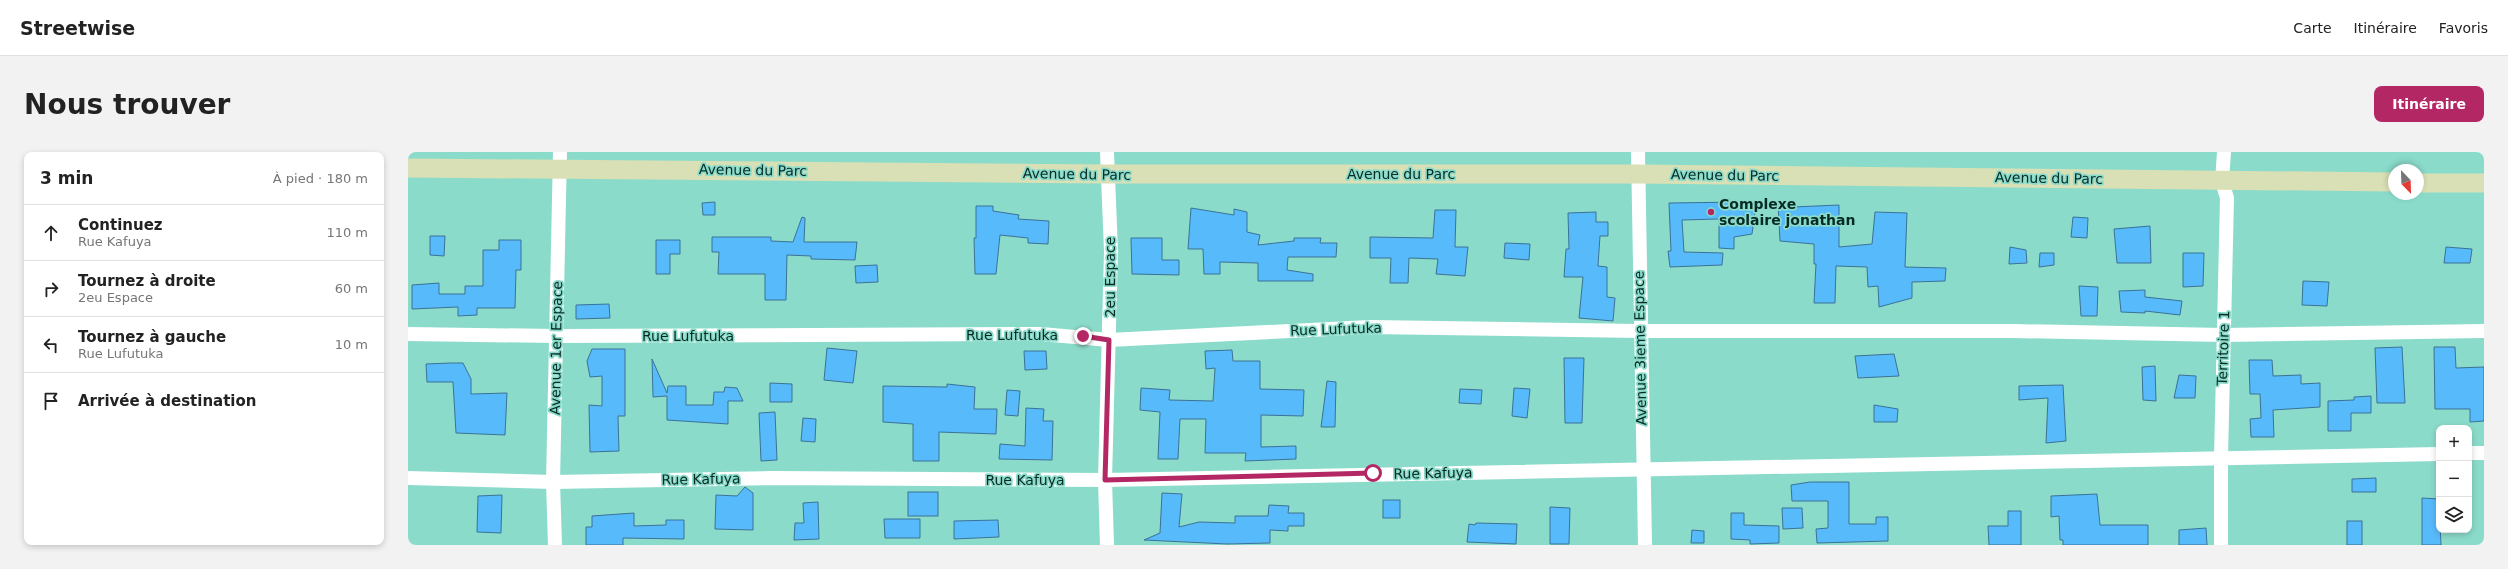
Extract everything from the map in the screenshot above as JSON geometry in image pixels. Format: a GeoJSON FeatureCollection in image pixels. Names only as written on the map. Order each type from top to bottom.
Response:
{"type":"FeatureCollection","features":[{"type":"Feature","properties":{"kind":"street","name":"2eu Espace"},"geometry":{"type":"LineString","coordinates":[[1107,152],[1111,251],[1105,480],[1107,545]]}},
{"type":"Feature","properties":{"kind":"street","name":"Avenue 3ieme Espace"},"geometry":{"type":"LineString","coordinates":[[1638,152],[1636,174],[1645,545]]}},
{"type":"Feature","properties":{"kind":"street","name":"Territoire 1"},"geometry":{"type":"LineString","coordinates":[[2221,545],[2223,335],[2227,198],[2222,181],[2224,152]]}},
{"type":"Feature","properties":{"kind":"street","name":"Avenue du Parc"},"geometry":{"type":"LineString","coordinates":[[408,168],[560,160],[1107,174],[1636,174],[2388,182]]}},
{"type":"Feature","properties":{"kind":"street","name":"Avenue 1er Espace"},"geometry":{"type":"LineString","coordinates":[[555,545],[553,482],[560,160]]}},
{"type":"Feature","properties":{"kind":"street"},"geometry":{"type":"LineString","coordinates":[[2424,183],[2484,183]]}},
{"type":"Feature","properties":{"kind":"street","name":"Rue Lufutuka"},"geometry":{"type":"LineString","coordinates":[[408,334],[556,336],[1041,334],[1109,340],[1370,327],[1640,331],[2013,331],[2223,335],[2484,331]]}},
{"type":"Feature","properties":{"kind":"street"},"geometry":{"type":"LineString","coordinates":[[2472,453],[2484,453]]}},
{"type":"Feature","properties":{"kind":"street","name":"Rue Kafuya"},"geometry":{"type":"LineString","coordinates":[[408,478],[553,482],[772,478],[1105,480],[2436,454]]}},
{"type":"Feature","properties":{"kind":"building"},"geometry":{"type":"Polygon","coordinates":[[[715,202],[715,215],[703,215],[702,203],[715,202]]]}},
{"type":"Feature","properties":{"kind":"building"},"geometry":{"type":"Polygon","coordinates":[[[1741,202],[1756,204],[1752,234],[1734,237],[1734,249],[1719,248],[1719,219],[1682,220],[1684,252],[1723,253],[1722,265],[1670,267],[1668,251],[1671,251],[1669,203],[1741,202]]]}},
{"type":"Feature","properties":{"kind":"building"},"geometry":{"type":"Polygon","coordinates":[[[1778,204],[1793,204],[1793,207],[1839,205],[1839,247],[1872,244],[1875,212],[1907,213],[1905,267],[1946,268],[1945,281],[1912,282],[1912,298],[1879,307],[1878,286],[1868,287],[1867,267],[1836,266],[1835,303],[1814,303],[1816,264],[1814,264],[1814,244],[1780,241],[1778,204]]]}},
{"type":"Feature","properties":{"kind":"building"},"geometry":{"type":"Polygon","coordinates":[[[976,206],[993,206],[993,211],[1019,215],[1018,219],[1049,221],[1048,244],[1028,243],[1028,238],[1000,235],[996,274],[975,274],[974,238],[976,238],[976,206]]]}},
{"type":"Feature","properties":{"kind":"building"},"geometry":{"type":"Polygon","coordinates":[[[1191,208],[1234,215],[1234,209],[1247,212],[1247,232],[1260,235],[1258,245],[1294,241],[1294,238],[1321,238],[1320,243],[1337,243],[1336,257],[1288,257],[1287,270],[1313,274],[1313,281],[1258,281],[1258,263],[1220,262],[1220,274],[1204,274],[1203,249],[1188,249],[1191,208]]]}},
{"type":"Feature","properties":{"kind":"building"},"geometry":{"type":"Polygon","coordinates":[[[1435,210],[1456,210],[1455,247],[1468,247],[1465,276],[1436,274],[1438,259],[1409,258],[1408,283],[1390,283],[1391,258],[1370,258],[1370,237],[1433,238],[1435,210]]]}},
{"type":"Feature","properties":{"kind":"building"},"geometry":{"type":"Polygon","coordinates":[[[1596,212],[1596,222],[1608,222],[1608,236],[1600,236],[1598,266],[1607,267],[1607,297],[1615,298],[1613,321],[1579,318],[1583,277],[1564,277],[1566,249],[1569,249],[1568,213],[1596,212]]]}},
{"type":"Feature","properties":{"kind":"building"},"geometry":{"type":"Polygon","coordinates":[[[802,217],[805,218],[804,242],[857,242],[855,260],[811,259],[811,256],[787,255],[786,300],[765,300],[765,274],[718,274],[719,252],[712,252],[712,237],[771,237],[771,241],[793,242],[802,217]]]}},
{"type":"Feature","properties":{"kind":"building"},"geometry":{"type":"Polygon","coordinates":[[[2073,217],[2088,218],[2087,238],[2071,237],[2073,217]]]}},
{"type":"Feature","properties":{"kind":"building"},"geometry":{"type":"Polygon","coordinates":[[[2150,226],[2151,263],[2117,263],[2114,229],[2150,226]]]}},
{"type":"Feature","properties":{"kind":"building"},"geometry":{"type":"Polygon","coordinates":[[[430,236],[445,236],[444,256],[430,255],[430,236]]]}},
{"type":"Feature","properties":{"kind":"building"},"geometry":{"type":"Polygon","coordinates":[[[1131,238],[1162,238],[1162,260],[1179,260],[1179,275],[1132,274],[1131,238]]]}},
{"type":"Feature","properties":{"kind":"building"},"geometry":{"type":"Polygon","coordinates":[[[499,240],[521,240],[521,270],[516,270],[515,308],[477,308],[477,315],[458,316],[458,307],[412,309],[412,285],[439,283],[439,294],[465,294],[465,286],[483,286],[483,250],[499,250],[499,240]]]}},
{"type":"Feature","properties":{"kind":"building"},"geometry":{"type":"Polygon","coordinates":[[[656,240],[680,240],[680,254],[670,254],[670,274],[656,274],[656,240]]]}},
{"type":"Feature","properties":{"kind":"building"},"geometry":{"type":"Polygon","coordinates":[[[1505,243],[1530,244],[1529,260],[1504,258],[1505,243]]]}},
{"type":"Feature","properties":{"kind":"building"},"geometry":{"type":"Polygon","coordinates":[[[2010,247],[2026,250],[2027,263],[2009,264],[2010,247]]]}},
{"type":"Feature","properties":{"kind":"building"},"geometry":{"type":"Polygon","coordinates":[[[2446,247],[2472,249],[2470,263],[2444,263],[2446,247]]]}},
{"type":"Feature","properties":{"kind":"building"},"geometry":{"type":"Polygon","coordinates":[[[2040,253],[2054,253],[2054,265],[2039,267],[2040,253]]]}},
{"type":"Feature","properties":{"kind":"building"},"geometry":{"type":"Polygon","coordinates":[[[2183,253],[2204,253],[2203,286],[2183,287],[2183,253]]]}},
{"type":"Feature","properties":{"kind":"building"},"geometry":{"type":"Polygon","coordinates":[[[877,265],[878,282],[856,283],[855,266],[877,265]]]}},
{"type":"Feature","properties":{"kind":"building"},"geometry":{"type":"Polygon","coordinates":[[[2303,281],[2329,282],[2327,306],[2302,305],[2303,281]]]}},
{"type":"Feature","properties":{"kind":"building"},"geometry":{"type":"Polygon","coordinates":[[[2079,286],[2098,287],[2097,316],[2081,316],[2079,286]]]}},
{"type":"Feature","properties":{"kind":"building"},"geometry":{"type":"Polygon","coordinates":[[[2145,290],[2145,297],[2182,301],[2180,315],[2145,311],[2145,313],[2121,312],[2119,291],[2145,290]]]}},
{"type":"Feature","properties":{"kind":"building"},"geometry":{"type":"Polygon","coordinates":[[[609,304],[610,318],[576,319],[576,305],[609,304]]]}},
{"type":"Feature","properties":{"kind":"building"},"geometry":{"type":"Polygon","coordinates":[[[2402,347],[2405,403],[2377,403],[2375,348],[2402,347]]]}},
{"type":"Feature","properties":{"kind":"building"},"geometry":{"type":"Polygon","coordinates":[[[2434,347],[2455,347],[2456,368],[2484,367],[2484,421],[2470,422],[2470,409],[2435,409],[2434,347]]]}},
{"type":"Feature","properties":{"kind":"building"},"geometry":{"type":"Polygon","coordinates":[[[827,348],[857,351],[853,383],[824,380],[827,348]]]}},
{"type":"Feature","properties":{"kind":"building"},"geometry":{"type":"Polygon","coordinates":[[[592,349],[625,349],[625,416],[618,416],[619,451],[590,452],[589,405],[602,406],[602,376],[590,377],[587,361],[592,349]]]}},
{"type":"Feature","properties":{"kind":"building"},"geometry":{"type":"Polygon","coordinates":[[[1232,350],[1233,361],[1260,361],[1260,389],[1304,390],[1303,416],[1261,415],[1261,447],[1296,446],[1296,459],[1245,461],[1246,453],[1205,453],[1206,419],[1180,419],[1178,459],[1158,459],[1160,412],[1140,410],[1141,388],[1170,390],[1169,400],[1213,401],[1215,368],[1206,369],[1205,351],[1232,350]]]}},
{"type":"Feature","properties":{"kind":"building"},"geometry":{"type":"Polygon","coordinates":[[[1024,351],[1046,351],[1047,369],[1025,370],[1024,351]]]}},
{"type":"Feature","properties":{"kind":"building"},"geometry":{"type":"Polygon","coordinates":[[[1894,354],[1899,376],[1858,378],[1855,356],[1894,354]]]}},
{"type":"Feature","properties":{"kind":"building"},"geometry":{"type":"Polygon","coordinates":[[[1564,358],[1584,358],[1582,423],[1565,423],[1564,358]]]}},
{"type":"Feature","properties":{"kind":"building"},"geometry":{"type":"Polygon","coordinates":[[[652,359],[667,393],[668,386],[686,386],[686,405],[713,405],[714,392],[724,392],[725,387],[737,388],[743,401],[728,401],[728,424],[667,420],[667,396],[653,397],[652,359]]]}},
{"type":"Feature","properties":{"kind":"building"},"geometry":{"type":"Polygon","coordinates":[[[2249,360],[2272,360],[2273,376],[2301,375],[2301,384],[2320,383],[2320,407],[2273,410],[2274,437],[2251,437],[2250,419],[2261,418],[2260,394],[2250,394],[2249,360]]]}},
{"type":"Feature","properties":{"kind":"building"},"geometry":{"type":"Polygon","coordinates":[[[463,363],[471,379],[471,394],[507,393],[505,435],[456,433],[453,382],[427,382],[426,364],[463,363]]]}},
{"type":"Feature","properties":{"kind":"building"},"geometry":{"type":"Polygon","coordinates":[[[2155,366],[2156,401],[2143,400],[2142,367],[2155,366]]]}},
{"type":"Feature","properties":{"kind":"building"},"geometry":{"type":"Polygon","coordinates":[[[2179,375],[2196,376],[2195,398],[2174,398],[2179,375]]]}},
{"type":"Feature","properties":{"kind":"building"},"geometry":{"type":"Polygon","coordinates":[[[1327,381],[1336,382],[1335,427],[1321,427],[1327,381]]]}},
{"type":"Feature","properties":{"kind":"building"},"geometry":{"type":"Polygon","coordinates":[[[770,383],[792,384],[792,402],[770,402],[770,383]]]}},
{"type":"Feature","properties":{"kind":"building"},"geometry":{"type":"Polygon","coordinates":[[[947,384],[975,387],[974,409],[997,409],[996,434],[939,432],[939,461],[913,461],[913,424],[883,422],[883,386],[947,387],[947,384]]]}},
{"type":"Feature","properties":{"kind":"building"},"geometry":{"type":"Polygon","coordinates":[[[2063,385],[2066,441],[2046,443],[2048,398],[2019,400],[2019,386],[2063,385]]]}},
{"type":"Feature","properties":{"kind":"building"},"geometry":{"type":"Polygon","coordinates":[[[1514,388],[1530,389],[1527,418],[1512,416],[1514,388]]]}},
{"type":"Feature","properties":{"kind":"building"},"geometry":{"type":"Polygon","coordinates":[[[1460,389],[1482,390],[1481,404],[1459,403],[1460,389]]]}},
{"type":"Feature","properties":{"kind":"building"},"geometry":{"type":"Polygon","coordinates":[[[1007,390],[1020,391],[1018,416],[1005,415],[1007,390]]]}},
{"type":"Feature","properties":{"kind":"building"},"geometry":{"type":"Polygon","coordinates":[[[2371,396],[2371,413],[2351,413],[2351,431],[2328,431],[2328,401],[2354,400],[2354,397],[2371,396]]]}},
{"type":"Feature","properties":{"kind":"building"},"geometry":{"type":"Polygon","coordinates":[[[1874,405],[1898,409],[1897,422],[1874,422],[1874,405]]]}},
{"type":"Feature","properties":{"kind":"building"},"geometry":{"type":"Polygon","coordinates":[[[1026,408],[1044,409],[1043,421],[1053,421],[1052,460],[999,459],[1000,444],[1025,446],[1026,408]]]}},
{"type":"Feature","properties":{"kind":"building"},"geometry":{"type":"Polygon","coordinates":[[[775,412],[777,460],[761,461],[759,413],[775,412]]]}},
{"type":"Feature","properties":{"kind":"building"},"geometry":{"type":"Polygon","coordinates":[[[803,418],[816,419],[815,442],[801,441],[803,418]]]}},
{"type":"Feature","properties":{"kind":"building"},"geometry":{"type":"Polygon","coordinates":[[[2376,478],[2376,492],[2352,492],[2352,479],[2376,478]]]}},
{"type":"Feature","properties":{"kind":"building"},"geometry":{"type":"Polygon","coordinates":[[[1810,482],[1849,482],[1849,524],[1876,524],[1876,517],[1888,517],[1888,541],[1817,543],[1816,529],[1828,528],[1828,501],[1792,501],[1791,485],[1810,482]]]}},
{"type":"Feature","properties":{"kind":"building"},"geometry":{"type":"Polygon","coordinates":[[[745,487],[753,493],[753,530],[715,529],[716,495],[737,496],[745,487]]]}},
{"type":"Feature","properties":{"kind":"building"},"geometry":{"type":"Polygon","coordinates":[[[908,492],[938,492],[938,516],[908,516],[908,492]]]}},
{"type":"Feature","properties":{"kind":"building"},"geometry":{"type":"Polygon","coordinates":[[[1162,493],[1182,494],[1179,527],[1199,522],[1235,523],[1235,516],[1268,516],[1269,505],[1289,506],[1288,513],[1304,513],[1304,526],[1288,526],[1288,531],[1270,530],[1270,543],[1227,544],[1144,540],[1160,533],[1162,493]]]}},
{"type":"Feature","properties":{"kind":"building"},"geometry":{"type":"Polygon","coordinates":[[[2097,494],[2100,525],[2148,525],[2148,545],[2063,545],[2063,540],[2060,540],[2059,516],[2051,517],[2051,496],[2097,494]]]}},
{"type":"Feature","properties":{"kind":"building"},"geometry":{"type":"Polygon","coordinates":[[[502,495],[501,533],[477,532],[478,496],[502,495]]]}},
{"type":"Feature","properties":{"kind":"building"},"geometry":{"type":"Polygon","coordinates":[[[2422,498],[2436,499],[2436,533],[2440,533],[2441,545],[2422,545],[2422,498]]]}},
{"type":"Feature","properties":{"kind":"building"},"geometry":{"type":"Polygon","coordinates":[[[1383,500],[1400,500],[1400,518],[1383,518],[1383,500]]]}},
{"type":"Feature","properties":{"kind":"building"},"geometry":{"type":"Polygon","coordinates":[[[818,502],[819,539],[794,540],[795,523],[804,523],[803,503],[818,502]]]}},
{"type":"Feature","properties":{"kind":"building"},"geometry":{"type":"Polygon","coordinates":[[[1550,507],[1570,508],[1569,544],[1550,544],[1550,507]]]}},
{"type":"Feature","properties":{"kind":"building"},"geometry":{"type":"Polygon","coordinates":[[[1782,508],[1802,508],[1803,528],[1783,529],[1782,508]]]}},
{"type":"Feature","properties":{"kind":"building"},"geometry":{"type":"Polygon","coordinates":[[[2008,511],[2021,511],[2021,545],[1989,545],[1988,526],[2008,526],[2008,511]]]}},
{"type":"Feature","properties":{"kind":"building"},"geometry":{"type":"Polygon","coordinates":[[[634,513],[634,526],[666,525],[666,520],[684,520],[684,539],[623,538],[623,545],[586,545],[586,527],[592,527],[592,516],[634,513]]]}},
{"type":"Feature","properties":{"kind":"building"},"geometry":{"type":"Polygon","coordinates":[[[1731,513],[1744,513],[1744,525],[1779,526],[1779,543],[1750,544],[1750,540],[1731,539],[1731,513]]]}},
{"type":"Feature","properties":{"kind":"building"},"geometry":{"type":"Polygon","coordinates":[[[884,519],[920,519],[920,538],[885,538],[884,519]]]}},
{"type":"Feature","properties":{"kind":"building"},"geometry":{"type":"Polygon","coordinates":[[[998,520],[999,537],[954,539],[954,521],[998,520]]]}},
{"type":"Feature","properties":{"kind":"building"},"geometry":{"type":"Polygon","coordinates":[[[2347,521],[2362,521],[2362,545],[2347,545],[2347,521]]]}},
{"type":"Feature","properties":{"kind":"building"},"geometry":{"type":"Polygon","coordinates":[[[1476,523],[1517,524],[1516,544],[1467,542],[1469,524],[1475,525],[1476,523]]]}},
{"type":"Feature","properties":{"kind":"building"},"geometry":{"type":"Polygon","coordinates":[[[2206,528],[2207,545],[2179,545],[2179,530],[2206,528]]]}},
{"type":"Feature","properties":{"kind":"building"},"geometry":{"type":"Polygon","coordinates":[[[1692,530],[1704,531],[1704,543],[1691,543],[1692,530]]]}},
{"type":"Feature","properties":{"kind":"place","name":"Complexe scolaire jonathan"},"geometry":{"type":"Point","coordinates":[1711,212]}},
{"type":"Feature","properties":{"kind":"route"},"geometry":{"type":"LineString","coordinates":[[1083,336],[1109,340],[1105,480],[1373,473]]}}]}
